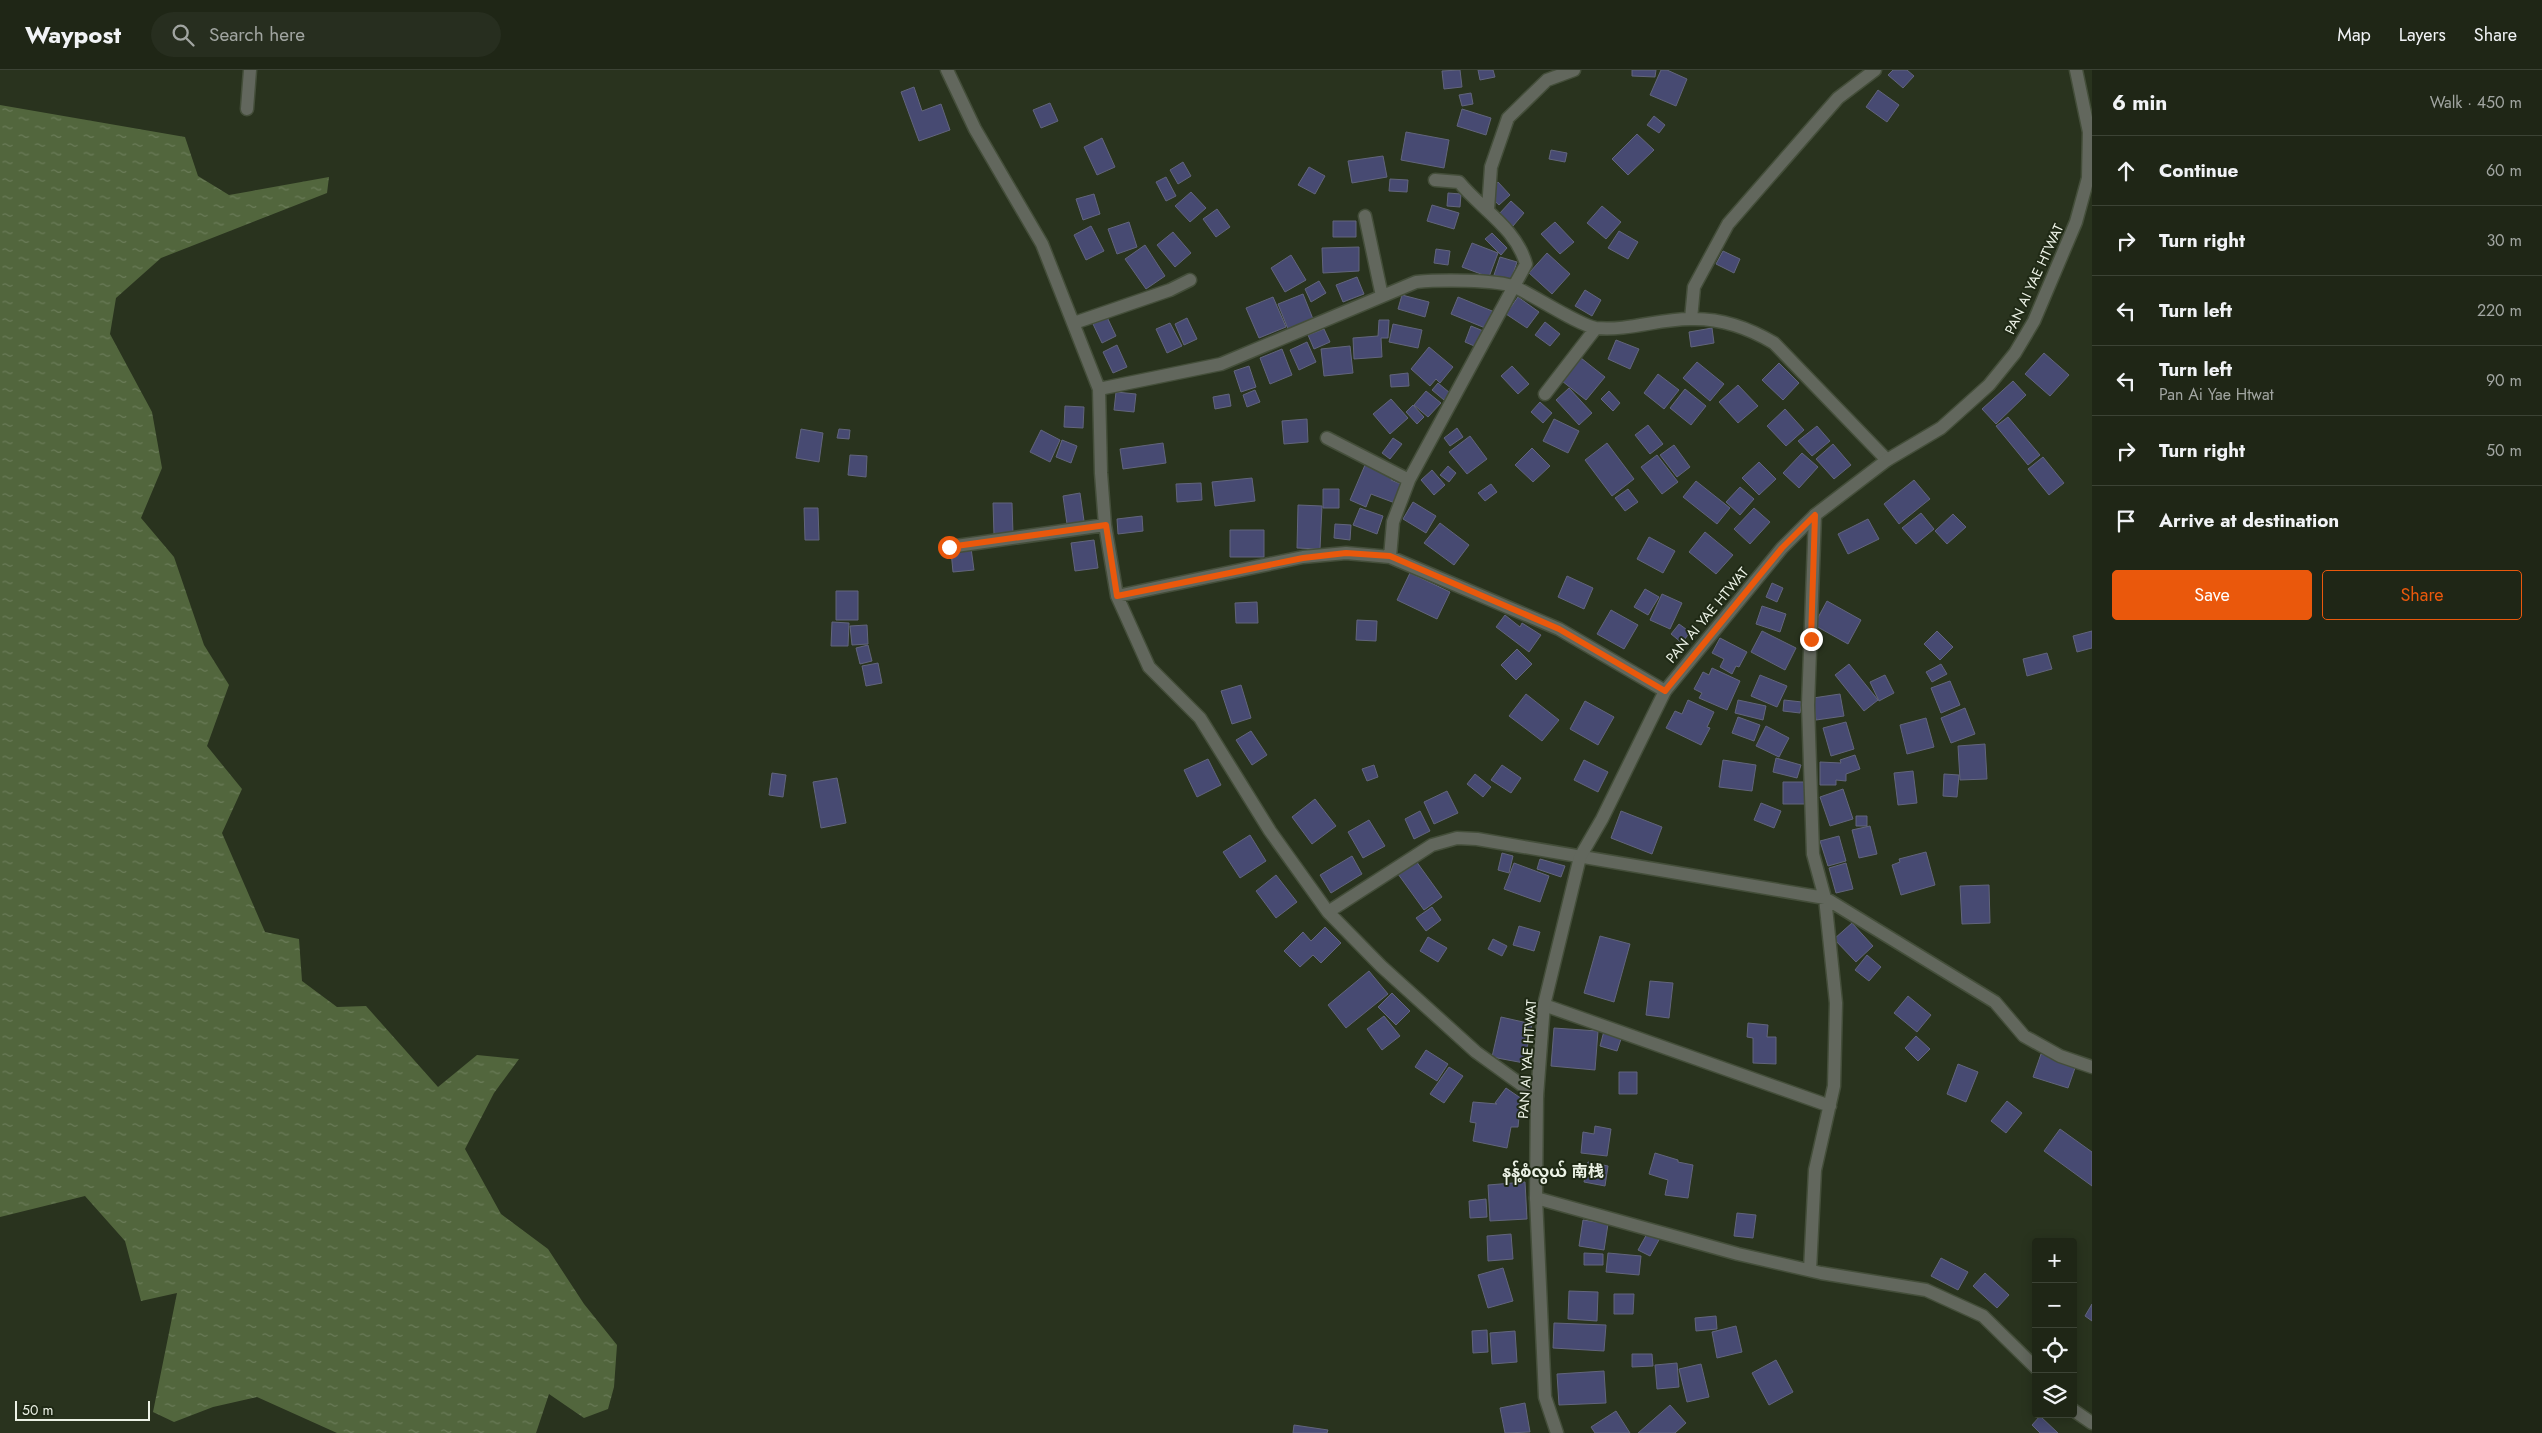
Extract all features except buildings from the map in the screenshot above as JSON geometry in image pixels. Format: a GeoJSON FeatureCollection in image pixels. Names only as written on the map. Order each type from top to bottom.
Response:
{"type":"FeatureCollection","features":[{"type":"Feature","properties":{"kind":"street"},"geometry":{"type":"LineString","coordinates":[[247,109],[250,70]]}},
{"type":"Feature","properties":{"kind":"street"},"geometry":{"type":"LineString","coordinates":[[947,70],[975,129],[1042,244],[1099,389],[1101,473],[1106,525],[1117,596],[1149,667],[1200,718],[1270,832],[1328,912],[1381,966],[1476,1052],[1537,1096]]}},
{"type":"Feature","properties":{"kind":"street"},"geometry":{"type":"LineString","coordinates":[[1488,209],[1491,167],[1508,118],[1547,80],[1574,70]]}},
{"type":"Feature","properties":{"kind":"street"},"geometry":{"type":"LineString","coordinates":[[1690,319],[1694,287],[1728,224],[1838,98],[1875,70]]}},
{"type":"Feature","properties":{"kind":"street","name":"PAN AI YAE HTWAT"},"geometry":{"type":"LineString","coordinates":[[1557,1433],[1545,1397],[1536,1198],[1537,1096],[1544,1005],[1580,857],[1602,819],[1665,691],[1776,556],[1815,515],[1887,460],[1940,428],[1989,385],[2015,353],[2034,321],[2076,222],[2088,178],[2090,132],[2076,70]]}},
{"type":"Feature","properties":{"kind":"street"},"geometry":{"type":"LineString","coordinates":[[1390,556],[1393,522],[1410,480],[1512,286],[1526,264],[1522,249],[1488,209],[1474,200],[1459,182],[1435,180]]}},
{"type":"Feature","properties":{"kind":"street"},"geometry":{"type":"LineString","coordinates":[[1365,216],[1382,296]]}},
{"type":"Feature","properties":{"kind":"street"},"geometry":{"type":"LineString","coordinates":[[1074,323],[1170,290],[1190,280]]}},
{"type":"Feature","properties":{"kind":"street"},"geometry":{"type":"LineString","coordinates":[[1099,389],[1222,364],[1416,282],[1435,281],[1512,286],[1596,328],[1631,328],[1690,319],[1723,323],[1754,331],[1774,343],[1887,460]]}},
{"type":"Feature","properties":{"kind":"street"},"geometry":{"type":"LineString","coordinates":[[1545,394],[1596,328]]}},
{"type":"Feature","properties":{"kind":"street"},"geometry":{"type":"LineString","coordinates":[[1327,438],[1410,480]]}},
{"type":"Feature","properties":{"kind":"street"},"geometry":{"type":"LineString","coordinates":[[1810,1270],[1814,1170],[1834,1086],[1836,1003],[1825,898],[1813,854],[1808,705],[1815,515]]}},
{"type":"Feature","properties":{"kind":"street"},"geometry":{"type":"LineString","coordinates":[[949,547],[1106,525]]}},
{"type":"Feature","properties":{"kind":"street"},"geometry":{"type":"LineString","coordinates":[[1117,596],[1303,558],[1346,553],[1390,556],[1559,629],[1665,691]]}},
{"type":"Feature","properties":{"kind":"street"},"geometry":{"type":"LineString","coordinates":[[1328,912],[1432,845],[1456,838],[1477,839],[1825,898],[1995,1002],[2024,1036],[2060,1056],[2092,1067]]}},
{"type":"Feature","properties":{"kind":"street"},"geometry":{"type":"LineString","coordinates":[[1544,1005],[1830,1106]]}},
{"type":"Feature","properties":{"kind":"street"},"geometry":{"type":"LineString","coordinates":[[1536,1198],[1738,1254],[1810,1270],[1926,1290],[1983,1316],[2032,1364]]}},
{"type":"Feature","properties":{"kind":"street"},"geometry":{"type":"LineString","coordinates":[[2077,1413],[2092,1423]]}},
{"type":"Feature","properties":{"kind":"water"},"geometry":{"type":"Polygon","coordinates":[[[0,105],[185,137],[198,176],[229,195],[329,177],[327,193],[161,258],[116,298],[110,334],[152,412],[162,468],[141,518],[174,557],[204,645],[229,685],[207,746],[242,789],[222,833],[265,932],[299,939],[302,981],[337,1007],[366,1006],[438,1087],[477,1055],[519,1059],[494,1093],[465,1149],[501,1214],[548,1249],[584,1304],[617,1345],[614,1387],[608,1409],[584,1418],[549,1394],[536,1433],[337,1433],[257,1397],[213,1407],[174,1422],[153,1412],[177,1293],[141,1301],[125,1241],[85,1196],[0,1217],[0,105]]]}},
{"type":"Feature","properties":{"kind":"district","name":"နန့်စံလွယ် 南栈"},"geometry":{"type":"Point","coordinates":[1553,1171]}},
{"type":"Feature","properties":{"kind":"route"},"geometry":{"type":"LineString","coordinates":[[949,547],[1106,525],[1117,596],[1303,558],[1346,553],[1390,556],[1559,629],[1665,691],[1690,658],[1782,548],[1815,515],[1811,639]]}}]}
